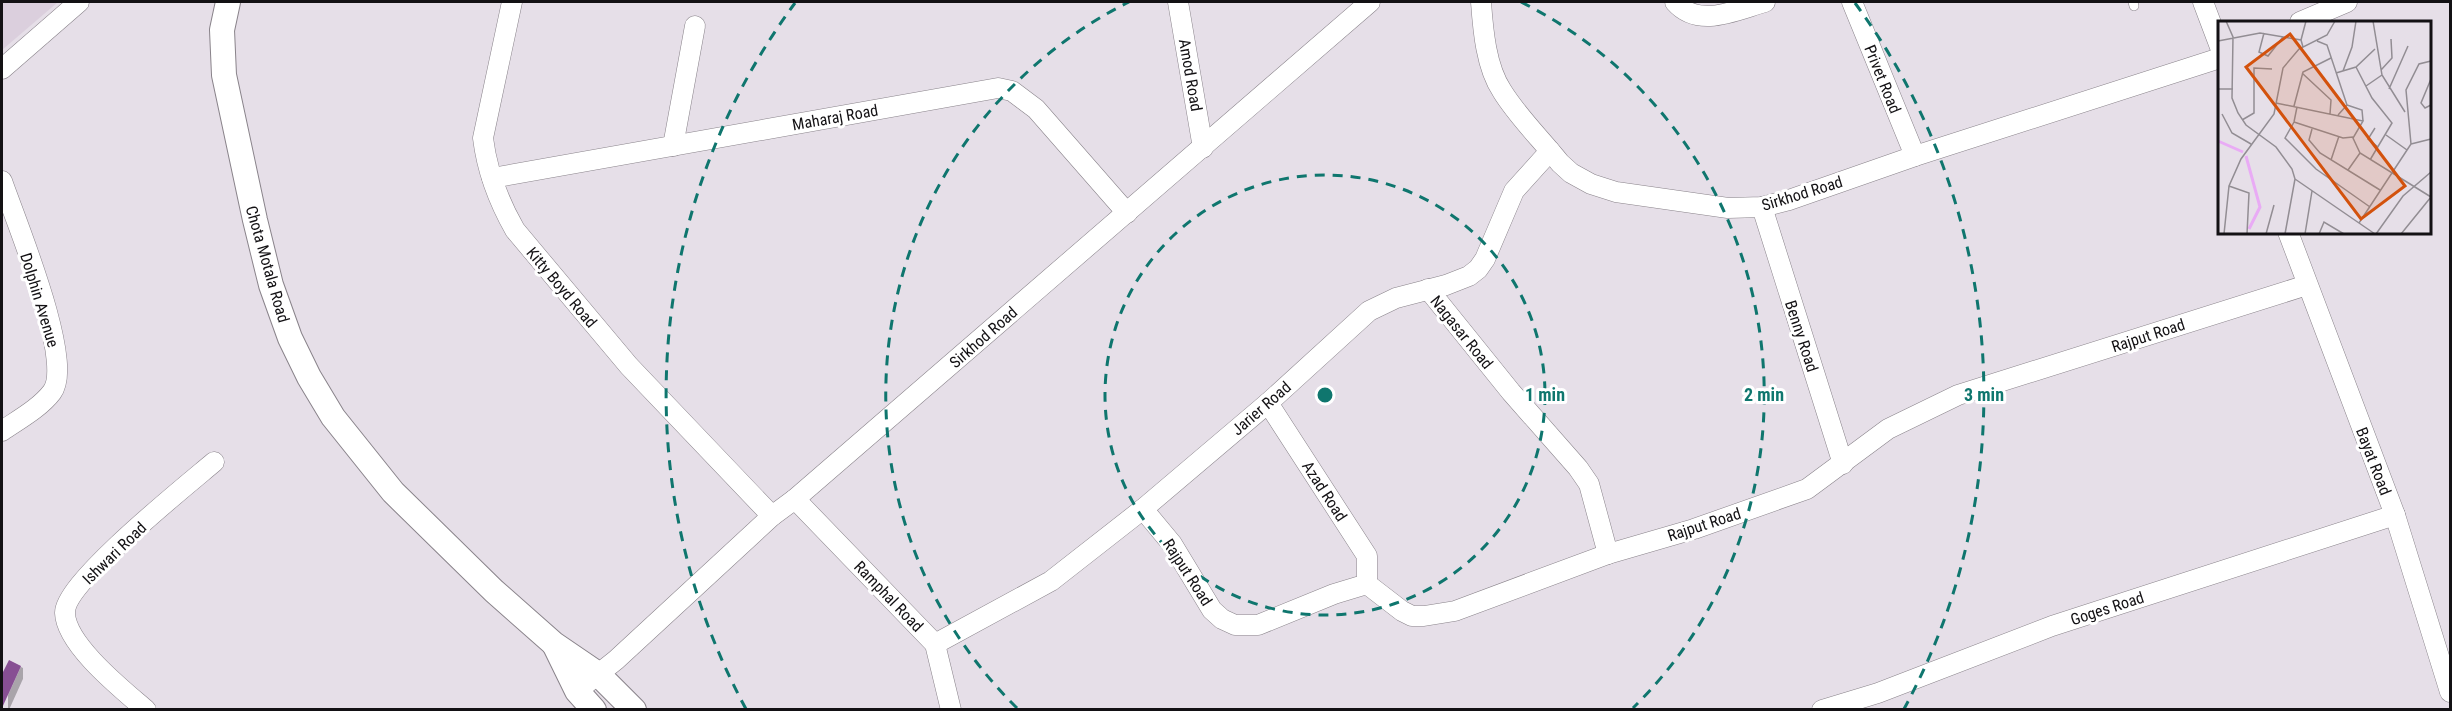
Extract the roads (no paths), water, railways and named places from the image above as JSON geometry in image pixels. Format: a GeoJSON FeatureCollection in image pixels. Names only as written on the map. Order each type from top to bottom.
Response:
{"type":"FeatureCollection","features":[{"type":"Feature","properties":{"kind":"street"},"geometry":{"type":"LineString","coordinates":[[2,69],[79,2]]}},
{"type":"Feature","properties":{"kind":"street","name":"Chota Motala Road"},"geometry":{"type":"LineString","coordinates":[[228,2],[222,30],[224,75],[250,199],[271,285],[290,338],[309,377],[333,417],[393,492],[494,591],[554,644],[598,674],[634,710]]}},
{"type":"Feature","properties":{"kind":"street","name":"Kitty Boyd Road"},"geometry":{"type":"LineString","coordinates":[[512,2],[483,138],[486,159],[503,209],[515,230],[567,295],[629,366],[772,516]]}},
{"type":"Feature","properties":{"kind":"street","name":"Amod Road"},"geometry":{"type":"LineString","coordinates":[[1178,2],[1203,148]]}},
{"type":"Feature","properties":{"kind":"street","name":"Sirkhod Road"},"geometry":{"type":"LineString","coordinates":[[577,691],[772,516],[795,499],[1370,2]]}},
{"type":"Feature","properties":{"kind":"street","name":"Sirkhod Road"},"geometry":{"type":"LineString","coordinates":[[1481,2],[1491,65],[1501,90],[1550,151],[1571,173],[1591,184],[1616,192],[1728,208],[1762,207],[1788,200],[1914,156],[2218,59]]}},
{"type":"Feature","properties":{"kind":"street"},"geometry":{"type":"LineString","coordinates":[[1676,2],[1687,13],[1710,17],[1766,2]]}},
{"type":"Feature","properties":{"kind":"street","name":"Privet Road"},"geometry":{"type":"LineString","coordinates":[[1852,2],[1914,156]]}},
{"type":"Feature","properties":{"kind":"street"},"geometry":{"type":"LineString","coordinates":[[2204,2],[2218,41]]}},
{"type":"Feature","properties":{"kind":"street"},"geometry":{"type":"LineString","coordinates":[[2302,21],[2347,2]]}},
{"type":"Feature","properties":{"kind":"street"},"geometry":{"type":"LineString","coordinates":[[673,146],[695,26]]}},
{"type":"Feature","properties":{"kind":"street","name":"Maharaj Road"},"geometry":{"type":"LineString","coordinates":[[492,178],[998,88],[1012,92],[1036,110],[1127,213]]}},
{"type":"Feature","properties":{"kind":"street","name":"Jarier Road"},"geometry":{"type":"LineString","coordinates":[[935,645],[1051,581],[1143,509],[1269,403],[1369,311],[1396,298],[1459,281],[1478,269],[1485,259],[1514,191],[1550,151]]}},
{"type":"Feature","properties":{"kind":"street","name":"Dolphin Avenue"},"geometry":{"type":"LineString","coordinates":[[2,181],[49,318],[59,373],[52,392],[2,431]]}},
{"type":"Feature","properties":{"kind":"street","name":"Benny Road"},"geometry":{"type":"LineString","coordinates":[[1762,207],[1843,464]]}},
{"type":"Feature","properties":{"kind":"street","name":"Bayat Road"},"geometry":{"type":"LineString","coordinates":[[2289,234],[2395,515],[2451,692]]}},
{"type":"Feature","properties":{"kind":"street","name":"Rajput Road"},"geometry":{"type":"LineString","coordinates":[[1143,509],[1172,544],[1212,610],[1222,619],[1234,624],[1258,625],[1334,594],[1367,584],[1402,612],[1412,616],[1424,616],[1455,610],[1608,554],[1694,529],[1806,489],[1888,429],[1958,395],[2307,285]]}},
{"type":"Feature","properties":{"kind":"street","name":"Nagasar Road"},"geometry":{"type":"LineString","coordinates":[[1428,289],[1510,392],[1578,468],[1589,484],[1608,554]]}},
{"type":"Feature","properties":{"kind":"street","name":"Azad Road"},"geometry":{"type":"LineString","coordinates":[[1269,403],[1367,556],[1367,584]]}},
{"type":"Feature","properties":{"kind":"street","name":"Ishwari Road"},"geometry":{"type":"LineString","coordinates":[[146,710],[81,647],[69,630],[66,607],[76,590],[96,566],[214,462]]}},
{"type":"Feature","properties":{"kind":"street","name":"Ramphal Road"},"geometry":{"type":"LineString","coordinates":[[795,499],[935,645],[951,710]]}},
{"type":"Feature","properties":{"kind":"street","name":"Goges Road"},"geometry":{"type":"LineString","coordinates":[[1822,710],[1878,693],[2052,626],[2395,515]]}},
{"type":"Feature","properties":{"kind":"street","name":"Chota Motala Road"},"geometry":{"type":"LineString","coordinates":[[554,644],[577,691],[594,710]]}}]}
